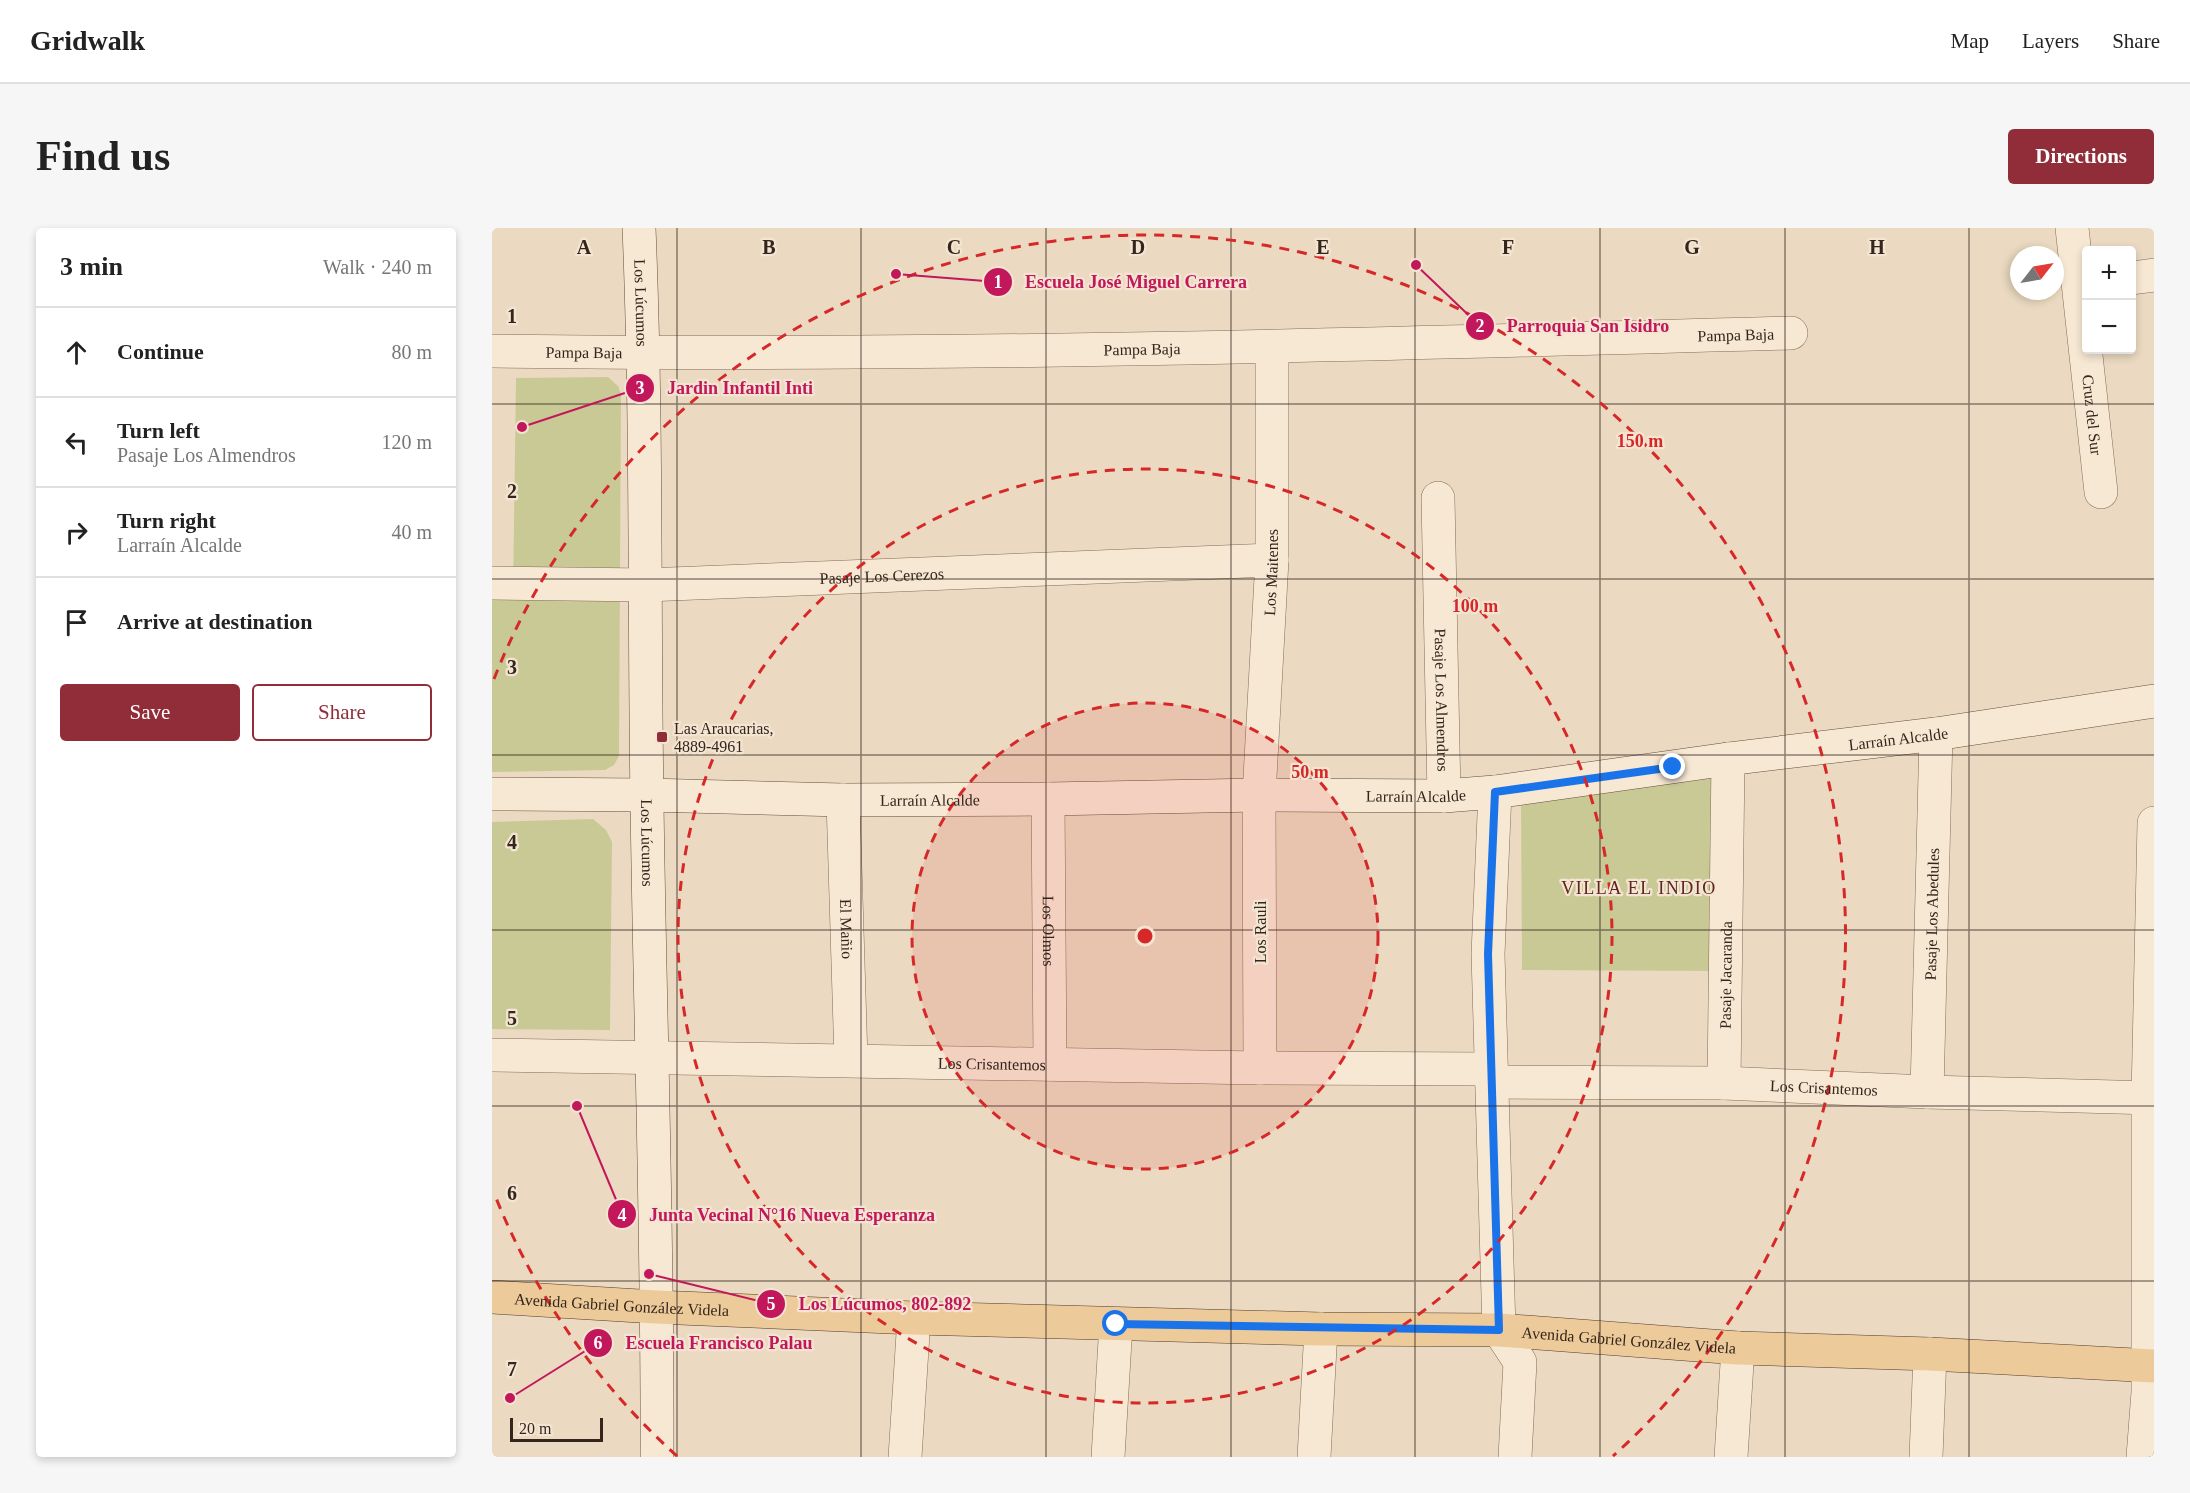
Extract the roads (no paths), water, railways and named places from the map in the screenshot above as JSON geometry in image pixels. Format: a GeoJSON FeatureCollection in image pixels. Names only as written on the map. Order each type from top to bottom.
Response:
{"type":"FeatureCollection","features":[{"type":"Feature","properties":{"kind":"main road","name":"Avenida Gabriel González Videla"},"geometry":{"type":"LineString","coordinates":[[492,1297],[656,1307],[914,1318],[1321,1329],[1499,1330],[1738,1348],[1930,1354],[2151,1366]]}},
{"type":"Feature","properties":{"kind":"street","name":"Los Lúcumos"},"geometry":{"type":"LineString","coordinates":[[639,228],[644,353],[650,1058],[657,1457]]}},
{"type":"Feature","properties":{"kind":"street","name":"Cruz del Sur"},"geometry":{"type":"LineString","coordinates":[[2072,228],[2082,279]]}},
{"type":"Feature","properties":{"kind":"street"},"geometry":{"type":"LineString","coordinates":[[2136,277],[2154,275]]}},
{"type":"Feature","properties":{"kind":"street","name":"Cruz del Sur"},"geometry":{"type":"LineString","coordinates":[[2084,300],[2101,492]]}},
{"type":"Feature","properties":{"kind":"street","name":"Pampa Baja"},"geometry":{"type":"LineString","coordinates":[[492,351],[644,353],[1272,348],[1791,333]]}},
{"type":"Feature","properties":{"kind":"street","name":"Los Maitenes"},"geometry":{"type":"LineString","coordinates":[[1259,795],[1272,560],[1272,348]]}},
{"type":"Feature","properties":{"kind":"street","name":"Pasaje Los Almendros"},"geometry":{"type":"LineString","coordinates":[[1438,498],[1444,796]]}},
{"type":"Feature","properties":{"kind":"street","name":"Pasaje Los Cerezos"},"geometry":{"type":"LineString","coordinates":[[492,583],[646,585],[1272,560]]}},
{"type":"Feature","properties":{"kind":"street","name":"Larraín Alcalde"},"geometry":{"type":"LineString","coordinates":[[492,794],[843,800],[1259,795],[1444,796],[1495,792],[1728,759],[1936,734],[2154,701]]}},
{"type":"Feature","properties":{"kind":"street","name":"Pasaje Los Abedules"},"geometry":{"type":"LineString","coordinates":[[1927,1092],[1936,734]]}},
{"type":"Feature","properties":{"kind":"street","name":"Pasaje Jacaranda"},"geometry":{"type":"LineString","coordinates":[[1724,1083],[1728,759]]}},
{"type":"Feature","properties":{"kind":"street"},"geometry":{"type":"LineString","coordinates":[[1495,792],[1488,954],[1499,1330],[1520,1362],[1515,1457]]}},
{"type":"Feature","properties":{"kind":"street","name":"Los Rauli"},"geometry":{"type":"LineString","coordinates":[[1259,795],[1260,1068]]}},
{"type":"Feature","properties":{"kind":"street","name":"Los Olmos"},"geometry":{"type":"LineString","coordinates":[[1048,799],[1050,1064]]}},
{"type":"Feature","properties":{"kind":"street","name":"El Mañio"},"geometry":{"type":"LineString","coordinates":[[843,800],[851,1059]]}},
{"type":"Feature","properties":{"kind":"street"},"geometry":{"type":"LineString","coordinates":[[2143,1457],[2151,1366],[2154,823]]}},
{"type":"Feature","properties":{"kind":"street","name":"Los Crisantemos"},"geometry":{"type":"LineString","coordinates":[[492,1055],[851,1059],[1260,1068],[2151,1098]]}},
{"type":"Feature","properties":{"kind":"street"},"geometry":{"type":"LineString","coordinates":[[905,1457],[914,1318]]}},
{"type":"Feature","properties":{"kind":"street"},"geometry":{"type":"LineString","coordinates":[[1108,1457],[1116,1324]]}},
{"type":"Feature","properties":{"kind":"street"},"geometry":{"type":"LineString","coordinates":[[1314,1457],[1321,1329]]}},
{"type":"Feature","properties":{"kind":"street"},"geometry":{"type":"LineString","coordinates":[[1731,1457],[1738,1348]]}},
{"type":"Feature","properties":{"kind":"street"},"geometry":{"type":"LineString","coordinates":[[1926,1457],[1930,1354]]}},
{"type":"Feature","properties":{"kind":"place","name":"Parroquia San Isidro"},"geometry":{"type":"Point","coordinates":[1416,265]}},
{"type":"Feature","properties":{"kind":"place","name":"Escuela José Miguel Carrera"},"geometry":{"type":"Point","coordinates":[896,274]}},
{"type":"Feature","properties":{"kind":"place","name":"Jardin Infantil Inti"},"geometry":{"type":"Point","coordinates":[522,427]}},
{"type":"Feature","properties":{"kind":"place","name":"Las Araucarias, 4889-4961"},"geometry":{"type":"Point","coordinates":[662,737]}},
{"type":"Feature","properties":{"kind":"place","name":"Junta Vecinal N°16 Nueva Esperanza"},"geometry":{"type":"Point","coordinates":[577,1106]}},
{"type":"Feature","properties":{"kind":"place","name":"Los Lúcumos, 802-892"},"geometry":{"type":"Point","coordinates":[649,1274]}},
{"type":"Feature","properties":{"kind":"place","name":"Escuela Francisco Palau"},"geometry":{"type":"Point","coordinates":[510,1398]}},
{"type":"Feature","properties":{"kind":"district","name":"VILLA EL INDIO"},"geometry":{"type":"Point","coordinates":[1639,888]}}]}
